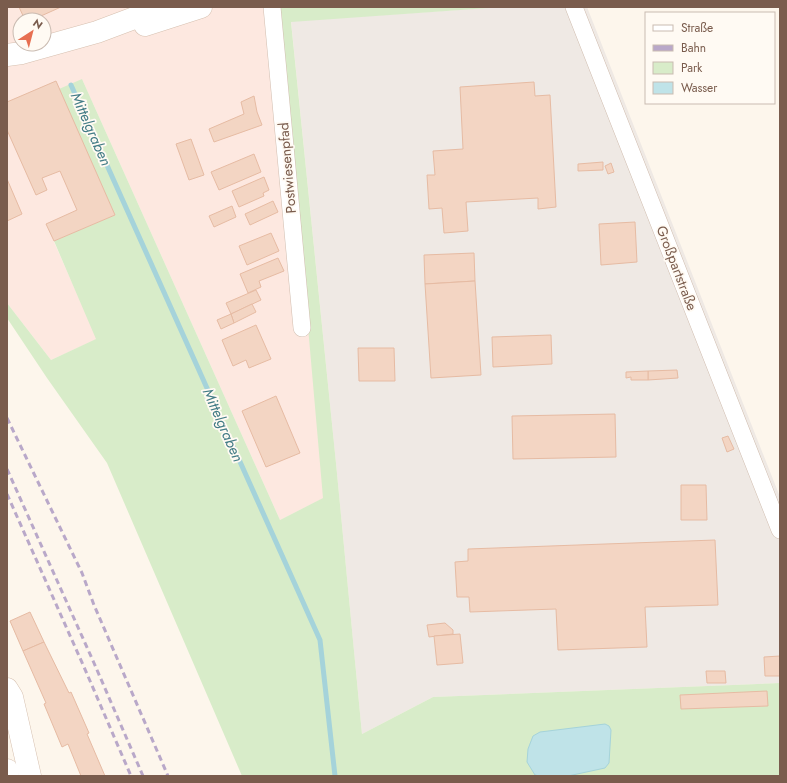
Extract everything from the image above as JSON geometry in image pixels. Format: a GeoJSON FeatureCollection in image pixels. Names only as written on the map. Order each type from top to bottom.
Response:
{"type":"FeatureCollection","features":[{"type":"Feature","properties":{"kind":"street"},"geometry":{"type":"LineString","coordinates":[[96,32],[105,19],[122,7]]}},
{"type":"Feature","properties":{"kind":"street"},"geometry":{"type":"LineString","coordinates":[[7,55],[22,53],[96,32],[154,11],[161,7]]}},
{"type":"Feature","properties":{"kind":"street"},"geometry":{"type":"LineString","coordinates":[[96,32],[111,36],[201,7]]}},
{"type":"Feature","properties":{"kind":"street","name":"Postwiesenpfad"},"geometry":{"type":"LineString","coordinates":[[272,7],[302,328]]}},
{"type":"Feature","properties":{"kind":"street","name":"Großpartstraße"},"geometry":{"type":"LineString","coordinates":[[574,7],[780,530]]}},
{"type":"Feature","properties":{"kind":"street"},"geometry":{"type":"LineString","coordinates":[[7,689],[12,697],[12,722],[30,776]]}},
{"type":"Feature","properties":{"kind":"street"},"geometry":{"type":"LineString","coordinates":[[7,770],[8,776]]}},
{"type":"Feature","properties":{"kind":"shaded area"},"geometry":{"type":"Polygon","coordinates":[[[7,7],[280,7],[324,498],[280,520],[82,79],[115,215],[54,242],[97,339],[51,360],[7,303],[7,7]]]}},
{"type":"Feature","properties":{"kind":"shaded area"},"geometry":{"type":"Polygon","coordinates":[[[503,7],[587,7],[780,497],[780,683],[433,697],[362,734],[291,21],[503,7]]]}},
{"type":"Feature","properties":{"kind":"green space"},"geometry":{"type":"Polygon","coordinates":[[[280,7],[503,7],[291,22],[362,734],[433,697],[780,683],[780,776],[242,776],[107,463],[7,318],[7,303],[51,360],[96,339],[54,241],[115,215],[59,89],[82,79],[280,520],[323,498],[280,7]]]}},
{"type":"Feature","properties":{"kind":"water"},"geometry":{"type":"Polygon","coordinates":[[[605,724],[609,726],[611,730],[609,763],[605,768],[568,776],[539,776],[535,775],[527,762],[528,749],[533,736],[540,732],[605,724]]]}},
{"type":"Feature","properties":{"kind":"building"},"geometry":{"type":"Polygon","coordinates":[[[19,7],[61,7],[50,12],[21,12],[19,7]]]}},
{"type":"Feature","properties":{"kind":"building"},"geometry":{"type":"Polygon","coordinates":[[[56,81],[115,215],[54,241],[46,224],[77,210],[60,171],[42,178],[47,190],[36,195],[7,130],[7,102],[56,81]]]}},
{"type":"Feature","properties":{"kind":"building"},"geometry":{"type":"Polygon","coordinates":[[[534,82],[535,96],[550,95],[556,207],[538,209],[538,198],[466,202],[468,231],[444,233],[442,208],[429,209],[427,175],[435,175],[433,151],[463,149],[460,87],[534,82]]]}},
{"type":"Feature","properties":{"kind":"building"},"geometry":{"type":"Polygon","coordinates":[[[254,96],[257,112],[262,125],[214,142],[209,129],[244,114],[241,102],[254,96]]]}},
{"type":"Feature","properties":{"kind":"building"},"geometry":{"type":"Polygon","coordinates":[[[191,139],[204,175],[189,180],[176,144],[191,139]]]}},
{"type":"Feature","properties":{"kind":"building"},"geometry":{"type":"Polygon","coordinates":[[[254,154],[261,172],[219,190],[211,172],[254,154]]]}},
{"type":"Feature","properties":{"kind":"building"},"geometry":{"type":"Polygon","coordinates":[[[603,162],[603,170],[578,171],[578,164],[603,162]]]}},
{"type":"Feature","properties":{"kind":"building"},"geometry":{"type":"Polygon","coordinates":[[[611,163],[614,172],[608,174],[605,166],[611,163]]]}},
{"type":"Feature","properties":{"kind":"building"},"geometry":{"type":"Polygon","coordinates":[[[264,177],[269,190],[263,193],[264,196],[239,207],[232,191],[264,177]]]}},
{"type":"Feature","properties":{"kind":"building"},"geometry":{"type":"Polygon","coordinates":[[[7,179],[22,214],[7,221],[7,179]]]}},
{"type":"Feature","properties":{"kind":"building"},"geometry":{"type":"Polygon","coordinates":[[[273,201],[278,212],[250,225],[245,214],[273,201]]]}},
{"type":"Feature","properties":{"kind":"building"},"geometry":{"type":"Polygon","coordinates":[[[232,206],[236,217],[214,227],[209,216],[232,206]]]}},
{"type":"Feature","properties":{"kind":"building"},"geometry":{"type":"Polygon","coordinates":[[[635,222],[637,262],[601,265],[599,224],[635,222]]]}},
{"type":"Feature","properties":{"kind":"building"},"geometry":{"type":"Polygon","coordinates":[[[271,233],[279,251],[247,265],[239,246],[271,233]]]}},
{"type":"Feature","properties":{"kind":"building"},"geometry":{"type":"Polygon","coordinates":[[[474,253],[475,281],[425,284],[424,255],[474,253]]]}},
{"type":"Feature","properties":{"kind":"building"},"geometry":{"type":"Polygon","coordinates":[[[278,258],[284,271],[259,281],[261,287],[248,293],[240,274],[278,258]]]}},
{"type":"Feature","properties":{"kind":"building"},"geometry":{"type":"Polygon","coordinates":[[[475,281],[481,375],[431,378],[425,284],[475,281]]]}},
{"type":"Feature","properties":{"kind":"building"},"geometry":{"type":"Polygon","coordinates":[[[256,290],[261,300],[231,314],[226,303],[256,290]]]}},
{"type":"Feature","properties":{"kind":"building"},"geometry":{"type":"Polygon","coordinates":[[[252,304],[256,312],[234,323],[231,314],[252,304]]]}},
{"type":"Feature","properties":{"kind":"building"},"geometry":{"type":"Polygon","coordinates":[[[231,314],[234,323],[221,329],[217,320],[231,314]]]}},
{"type":"Feature","properties":{"kind":"building"},"geometry":{"type":"Polygon","coordinates":[[[256,325],[271,359],[249,368],[246,360],[233,366],[222,340],[256,325]]]}},
{"type":"Feature","properties":{"kind":"building"},"geometry":{"type":"Polygon","coordinates":[[[551,335],[552,364],[493,367],[492,337],[551,335]]]}},
{"type":"Feature","properties":{"kind":"building"},"geometry":{"type":"Polygon","coordinates":[[[358,348],[394,348],[395,381],[359,381],[358,348]]]}},
{"type":"Feature","properties":{"kind":"building"},"geometry":{"type":"Polygon","coordinates":[[[677,370],[678,378],[648,380],[648,371],[677,370]]]}},
{"type":"Feature","properties":{"kind":"building"},"geometry":{"type":"Polygon","coordinates":[[[648,371],[648,380],[631,380],[631,377],[626,378],[626,372],[648,371]]]}},
{"type":"Feature","properties":{"kind":"building"},"geometry":{"type":"Polygon","coordinates":[[[276,396],[300,453],[266,467],[242,411],[276,396]]]}},
{"type":"Feature","properties":{"kind":"building"},"geometry":{"type":"Polygon","coordinates":[[[615,414],[616,457],[513,459],[512,416],[615,414]]]}},
{"type":"Feature","properties":{"kind":"building"},"geometry":{"type":"Polygon","coordinates":[[[728,436],[734,449],[727,452],[722,438],[728,436]]]}},
{"type":"Feature","properties":{"kind":"building"},"geometry":{"type":"Polygon","coordinates":[[[681,485],[706,485],[707,520],[681,520],[681,485]]]}},
{"type":"Feature","properties":{"kind":"building"},"geometry":{"type":"Polygon","coordinates":[[[715,540],[718,605],[645,607],[647,647],[558,650],[556,609],[470,612],[469,597],[457,597],[455,562],[468,561],[468,549],[715,540]]]}},
{"type":"Feature","properties":{"kind":"building"},"geometry":{"type":"Polygon","coordinates":[[[30,612],[44,642],[23,651],[10,621],[30,612]]]}},
{"type":"Feature","properties":{"kind":"building"},"geometry":{"type":"Polygon","coordinates":[[[445,623],[453,630],[453,634],[429,637],[427,625],[445,623]]]}},
{"type":"Feature","properties":{"kind":"building"},"geometry":{"type":"Polygon","coordinates":[[[460,634],[463,663],[437,665],[434,636],[460,634]]]}},
{"type":"Feature","properties":{"kind":"building"},"geometry":{"type":"Polygon","coordinates":[[[44,642],[69,693],[71,692],[89,733],[87,734],[105,776],[81,776],[68,744],[62,747],[44,704],[46,703],[23,651],[44,642]]]}},
{"type":"Feature","properties":{"kind":"building"},"geometry":{"type":"Polygon","coordinates":[[[780,656],[780,676],[765,676],[764,657],[780,656]]]}},
{"type":"Feature","properties":{"kind":"building"},"geometry":{"type":"Polygon","coordinates":[[[706,671],[725,671],[726,683],[707,683],[706,671]]]}},
{"type":"Feature","properties":{"kind":"building"},"geometry":{"type":"Polygon","coordinates":[[[767,691],[768,706],[681,709],[680,695],[767,691]]]}},
{"type":"Feature","properties":{"kind":"waterway","name":"Mittelgraben"},"geometry":{"type":"LineString","coordinates":[[71,85],[320,640],[335,776]]}},
{"type":"Feature","properties":{"kind":"railway"},"geometry":{"type":"LineString","coordinates":[[7,418],[82,573],[94,605],[168,776]]}},
{"type":"Feature","properties":{"kind":"railway"},"geometry":{"type":"LineString","coordinates":[[7,469],[143,776]]}},
{"type":"Feature","properties":{"kind":"railway"},"geometry":{"type":"LineString","coordinates":[[7,494],[131,776]]}}]}
